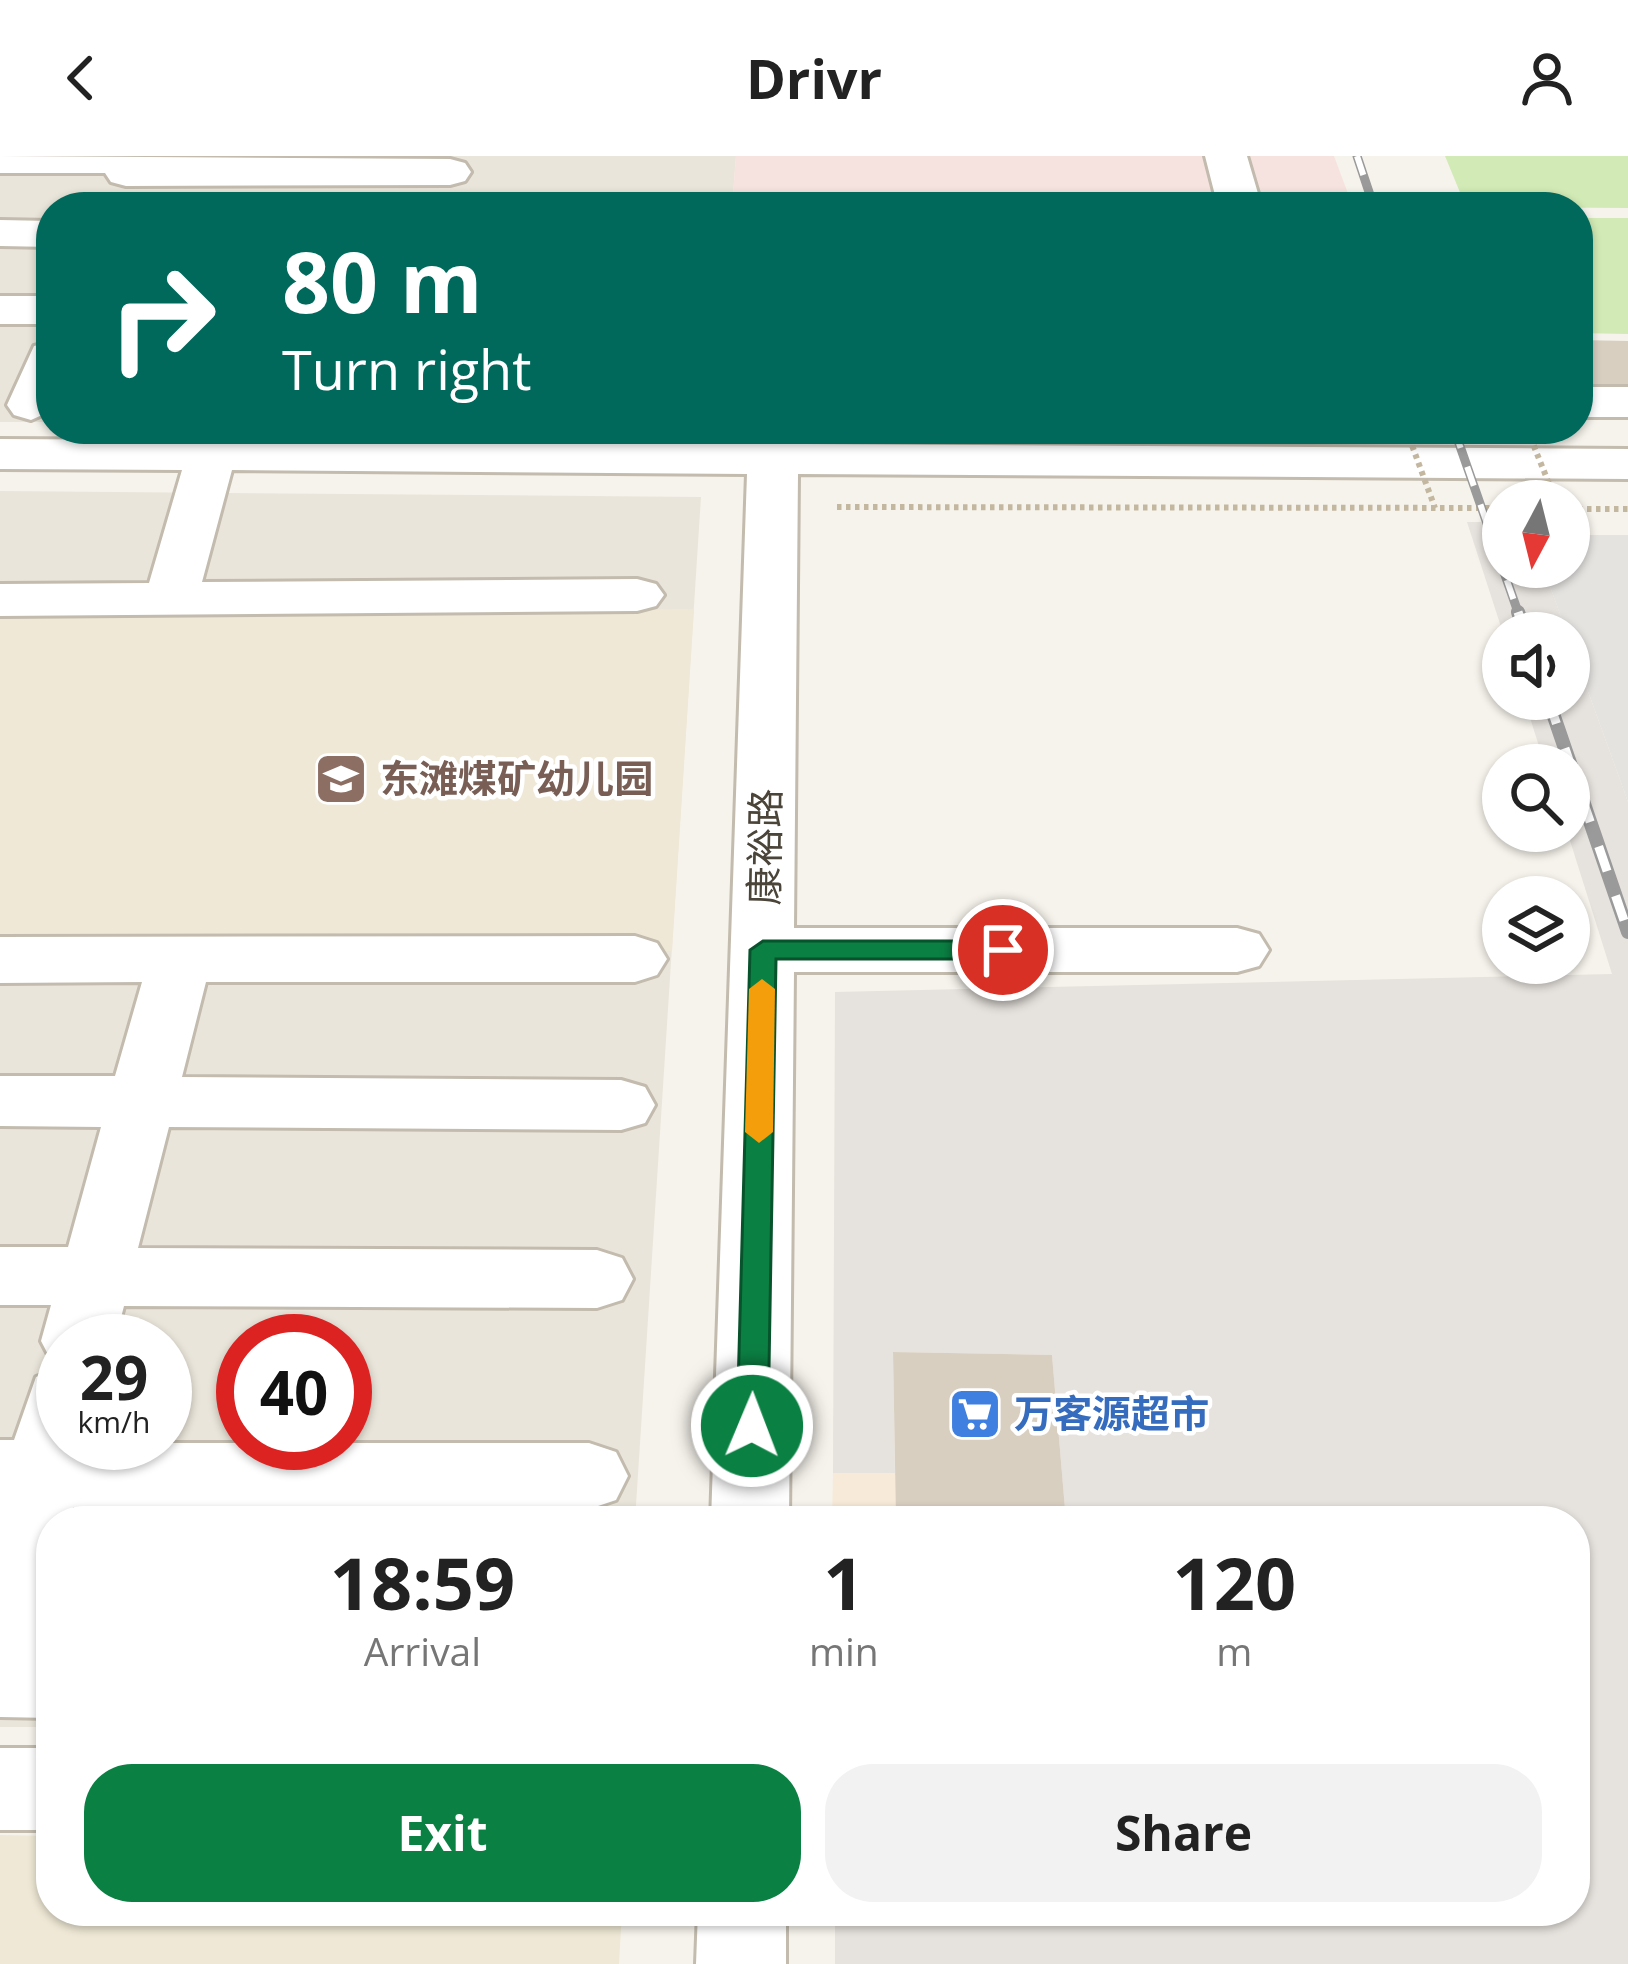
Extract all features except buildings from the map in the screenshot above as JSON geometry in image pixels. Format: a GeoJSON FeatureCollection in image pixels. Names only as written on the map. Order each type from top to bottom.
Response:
{"type":"FeatureCollection","features":[{"type":"Feature","properties":{"kind":"street"},"geometry":{"type":"LineString","coordinates":[[1226,156],[1236,192]]}},
{"type":"Feature","properties":{"kind":"street"},"geometry":{"type":"LineString","coordinates":[[0,160],[126,174],[449,178]]}},
{"type":"Feature","properties":{"kind":"street"},"geometry":{"type":"LineString","coordinates":[[0,233],[36,234]]}},
{"type":"Feature","properties":{"kind":"street"},"geometry":{"type":"LineString","coordinates":[[0,310],[36,310]]}},
{"type":"Feature","properties":{"kind":"street"},"geometry":{"type":"LineString","coordinates":[[1593,402],[1628,402]]}},
{"type":"Feature","properties":{"kind":"street"},"geometry":{"type":"LineString","coordinates":[[0,454],[211,456],[374,444]]}},
{"type":"Feature","properties":{"kind":"street"},"geometry":{"type":"LineString","coordinates":[[438,444],[1628,464]]}},
{"type":"Feature","properties":{"kind":"street","name":"康裕路"},"geometry":{"type":"LineString","coordinates":[[750,1506],[763,950],[788,451]]}},
{"type":"Feature","properties":{"kind":"street"},"geometry":{"type":"LineString","coordinates":[[171,598],[211,456]]}},
{"type":"Feature","properties":{"kind":"street"},"geometry":{"type":"LineString","coordinates":[[0,600],[637,595]]}},
{"type":"Feature","properties":{"kind":"street"},"geometry":{"type":"LineString","coordinates":[[763,950],[1237,950]]}},
{"type":"Feature","properties":{"kind":"street"},"geometry":{"type":"LineString","coordinates":[[87,1309],[180,959]]}},
{"type":"Feature","properties":{"kind":"street"},"geometry":{"type":"LineString","coordinates":[[0,960],[635,959]]}},
{"type":"Feature","properties":{"kind":"street"},"geometry":{"type":"LineString","coordinates":[[0,1101],[621,1105]]}},
{"type":"Feature","properties":{"kind":"street"},"geometry":{"type":"LineString","coordinates":[[0,1276],[87,1309],[598,1279]]}},
{"type":"Feature","properties":{"kind":"street"},"geometry":{"type":"LineString","coordinates":[[0,1636],[22,1474],[589,1476]]}},
{"type":"Feature","properties":{"kind":"street"},"geometry":{"type":"LineString","coordinates":[[0,1679],[36,1680]]}},
{"type":"Feature","properties":{"kind":"street"},"geometry":{"type":"LineString","coordinates":[[0,1789],[36,1789]]}},
{"type":"Feature","properties":{"kind":"street"},"geometry":{"type":"LineString","coordinates":[[741,1964],[742,1926]]}},
{"type":"Feature","properties":{"kind":"path"},"geometry":{"type":"LineString","coordinates":[[1412,444],[1435,508]]}},
{"type":"Feature","properties":{"kind":"path"},"geometry":{"type":"LineString","coordinates":[[1533,444],[1548,480]]}},
{"type":"Feature","properties":{"kind":"path"},"geometry":{"type":"LineString","coordinates":[[837,507],[1482,508]]}},
{"type":"Feature","properties":{"kind":"path"},"geometry":{"type":"LineString","coordinates":[[1590,508],[1628,509]]}},
{"type":"Feature","properties":{"kind":"shaded area"},"geometry":{"type":"Polygon","coordinates":[[[0,156],[736,156],[733,192],[36,192],[36,422],[0,422],[0,156]]]}},
{"type":"Feature","properties":{"kind":"shaded area"},"geometry":{"type":"Polygon","coordinates":[[[736,156],[1334,156],[1347,192],[733,192],[736,156]]]}},
{"type":"Feature","properties":{"kind":"shaded area"},"geometry":{"type":"Polygon","coordinates":[[[0,491],[701,497],[636,1506],[36,1506],[36,1727],[0,1727],[0,491]]]}},
{"type":"Feature","properties":{"kind":"shaded area"},"geometry":{"type":"Polygon","coordinates":[[[1467,522],[1482,522],[1482,568],[1467,522]]]}},
{"type":"Feature","properties":{"kind":"shaded area"},"geometry":{"type":"Polygon","coordinates":[[[1590,535],[1628,535],[1628,802],[1590,697],[1590,612],[1559,612],[1551,588],[1590,588],[1590,535]]]}},
{"type":"Feature","properties":{"kind":"shaded area"},"geometry":{"type":"Polygon","coordinates":[[[1488,588],[1551,588],[1559,612],[1496,612],[1488,588]]]}},
{"type":"Feature","properties":{"kind":"shaded area","name":"东滩煤矿幼儿园"},"geometry":{"type":"Polygon","coordinates":[[[694,609],[672,951],[0,944],[0,614],[694,609]]]}},
{"type":"Feature","properties":{"kind":"shaded area"},"geometry":{"type":"Polygon","coordinates":[[[1590,697],[1628,802],[1628,1964],[835,1964],[835,1926],[1590,1926],[1590,1506],[1065,1506],[1052,1355],[893,1352],[895,1473],[833,1473],[835,992],[1482,977],[1482,984],[1590,984],[1590,975],[1612,974],[1590,904],[1590,876],[1581,876],[1574,852],[1590,852],[1590,744],[1538,744],[1531,720],[1590,720],[1590,697]]]}},
{"type":"Feature","properties":{"kind":"shaded area"},"geometry":{"type":"Polygon","coordinates":[[[833,1473],[895,1473],[896,1506],[832,1506],[833,1473]]]}},
{"type":"Feature","properties":{"kind":"shaded area"},"geometry":{"type":"Polygon","coordinates":[[[0,1835],[36,1836],[36,1926],[621,1926],[619,1964],[0,1964],[0,1835]]]}},
{"type":"Feature","properties":{"kind":"green space"},"geometry":{"type":"Polygon","coordinates":[[[1445,156],[1628,156],[1628,208],[1593,208],[1593,192],[1460,192],[1445,156]]]}},
{"type":"Feature","properties":{"kind":"green space"},"geometry":{"type":"Polygon","coordinates":[[[1593,218],[1628,218],[1628,334],[1593,333],[1593,218]]]}},
{"type":"Feature","properties":{"kind":"railway"},"geometry":{"type":"LineString","coordinates":[[1357,156],[1369,192]]}},
{"type":"Feature","properties":{"kind":"railway"},"geometry":{"type":"LineString","coordinates":[[1459,444],[1518,612]]}},
{"type":"Feature","properties":{"kind":"railway"},"geometry":{"type":"LineString","coordinates":[[1555,720],[1628,932]]}},
{"type":"Feature","properties":{"kind":"slow traffic"},"geometry":{"type":"LineString","coordinates":[[759,1132],[762,989]]}},
{"type":"Feature","properties":{"kind":"place","name":"东滩煤矿幼儿园"},"geometry":{"type":"Point","coordinates":[341,779]}},
{"type":"Feature","properties":{"kind":"place","name":"万客源超市"},"geometry":{"type":"Point","coordinates":[975,1414]}},
{"type":"Feature","properties":{"kind":"route"},"geometry":{"type":"LineString","coordinates":[[752,1426],[763,950],[1003,950]]}}]}
